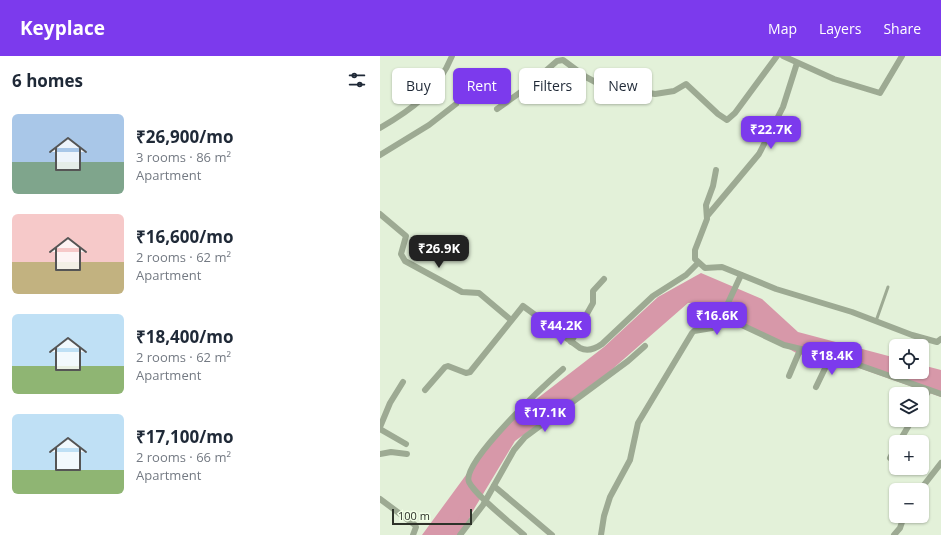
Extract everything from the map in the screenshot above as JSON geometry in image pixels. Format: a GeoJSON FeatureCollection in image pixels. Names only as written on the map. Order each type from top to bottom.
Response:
{"type":"FeatureCollection","features":[{"type":"Feature","properties":{"kind":"street"},"geometry":{"type":"LineString","coordinates":[[380,128],[414,108],[432,89],[452,56]]}},
{"type":"Feature","properties":{"kind":"street"},"geometry":{"type":"LineString","coordinates":[[497,109],[525,89],[558,61],[563,60],[586,77],[599,84],[655,94],[674,91],[686,84],[726,120],[735,113],[778,56]]}},
{"type":"Feature","properties":{"kind":"street"},"geometry":{"type":"LineString","coordinates":[[783,56],[834,79],[880,93],[902,56]]}},
{"type":"Feature","properties":{"kind":"street"},"geometry":{"type":"LineString","coordinates":[[797,63],[783,107],[759,154],[708,215],[695,250],[694,255],[698,263],[705,268],[722,267],[776,289],[876,321],[912,335],[940,341]]}},
{"type":"Feature","properties":{"kind":"street"},"geometry":{"type":"LineString","coordinates":[[380,155],[429,125],[456,104]]}},
{"type":"Feature","properties":{"kind":"street"},"geometry":{"type":"LineString","coordinates":[[708,215],[706,205],[713,186],[716,170]]}},
{"type":"Feature","properties":{"kind":"street"},"geometry":{"type":"LineString","coordinates":[[380,214],[406,236],[401,254],[405,261],[462,292],[479,294],[511,320]]}},
{"type":"Feature","properties":{"kind":"street"},"geometry":{"type":"LineString","coordinates":[[425,390],[445,367],[448,366],[466,373],[470,372],[511,320],[522,307],[525,306],[571,342],[584,350],[598,348],[653,296],[686,275],[698,263]]}},
{"type":"Feature","properties":{"kind":"street"},"geometry":{"type":"LineString","coordinates":[[601,535],[604,516],[610,497],[630,460],[638,423],[692,333],[694,331],[712,328],[721,318],[724,309],[742,275]]}},
{"type":"Feature","properties":{"kind":"street"},"geometry":{"type":"LineString","coordinates":[[571,342],[593,303],[593,291],[604,278]]}},
{"type":"Feature","properties":{"kind":"street"},"geometry":{"type":"LineString","coordinates":[[721,318],[729,319],[775,342],[800,350],[831,356],[920,387]]}},
{"type":"Feature","properties":{"kind":"street"},"geometry":{"type":"LineString","coordinates":[[460,535],[494,486],[514,450],[525,437],[554,414],[628,361],[645,346]]}},
{"type":"Feature","properties":{"kind":"street"},"geometry":{"type":"LineString","coordinates":[[789,376],[800,350]]}},
{"type":"Feature","properties":{"kind":"street"},"geometry":{"type":"LineString","coordinates":[[816,387],[831,356]]}},
{"type":"Feature","properties":{"kind":"street"},"geometry":{"type":"LineString","coordinates":[[524,535],[484,500],[469,482],[470,473],[496,434],[564,369]]}},
{"type":"Feature","properties":{"kind":"street"},"geometry":{"type":"LineString","coordinates":[[403,382],[390,403],[380,428],[406,444]]}},
{"type":"Feature","properties":{"kind":"street"},"geometry":{"type":"LineString","coordinates":[[929,390],[941,394]]}},
{"type":"Feature","properties":{"kind":"street"},"geometry":{"type":"LineString","coordinates":[[380,454],[391,452],[407,454]]}},
{"type":"Feature","properties":{"kind":"street"},"geometry":{"type":"LineString","coordinates":[[925,483],[941,463]]}},
{"type":"Feature","properties":{"kind":"street"},"geometry":{"type":"LineString","coordinates":[[494,486],[552,535]]}},
{"type":"Feature","properties":{"kind":"street"},"geometry":{"type":"LineString","coordinates":[[380,499],[415,525],[416,527],[413,535]]}},
{"type":"Feature","properties":{"kind":"street"},"geometry":{"type":"LineString","coordinates":[[894,535],[900,528],[902,523]]}},
{"type":"Feature","properties":{"kind":"lane"},"geometry":{"type":"LineString","coordinates":[[876,321],[888,288]]}},
{"type":"Feature","properties":{"kind":"shaded area"},"geometry":{"type":"Polygon","coordinates":[[[701,273],[762,299],[798,332],[889,356],[889,379],[848,364],[798,354],[706,302],[688,303],[609,372],[515,441],[468,519],[454,535],[422,535],[499,430],[508,421],[604,347],[658,297],[701,273]]]}},
{"type":"Feature","properties":{"kind":"shaded area"},"geometry":{"type":"Polygon","coordinates":[[[929,367],[941,370],[941,397],[929,393],[929,387],[913,387],[890,379],[929,379],[929,367]]]}},
{"type":"Feature","properties":{"kind":"waterway"},"geometry":{"type":"LineString","coordinates":[[457,535],[465,516]]}}]}
